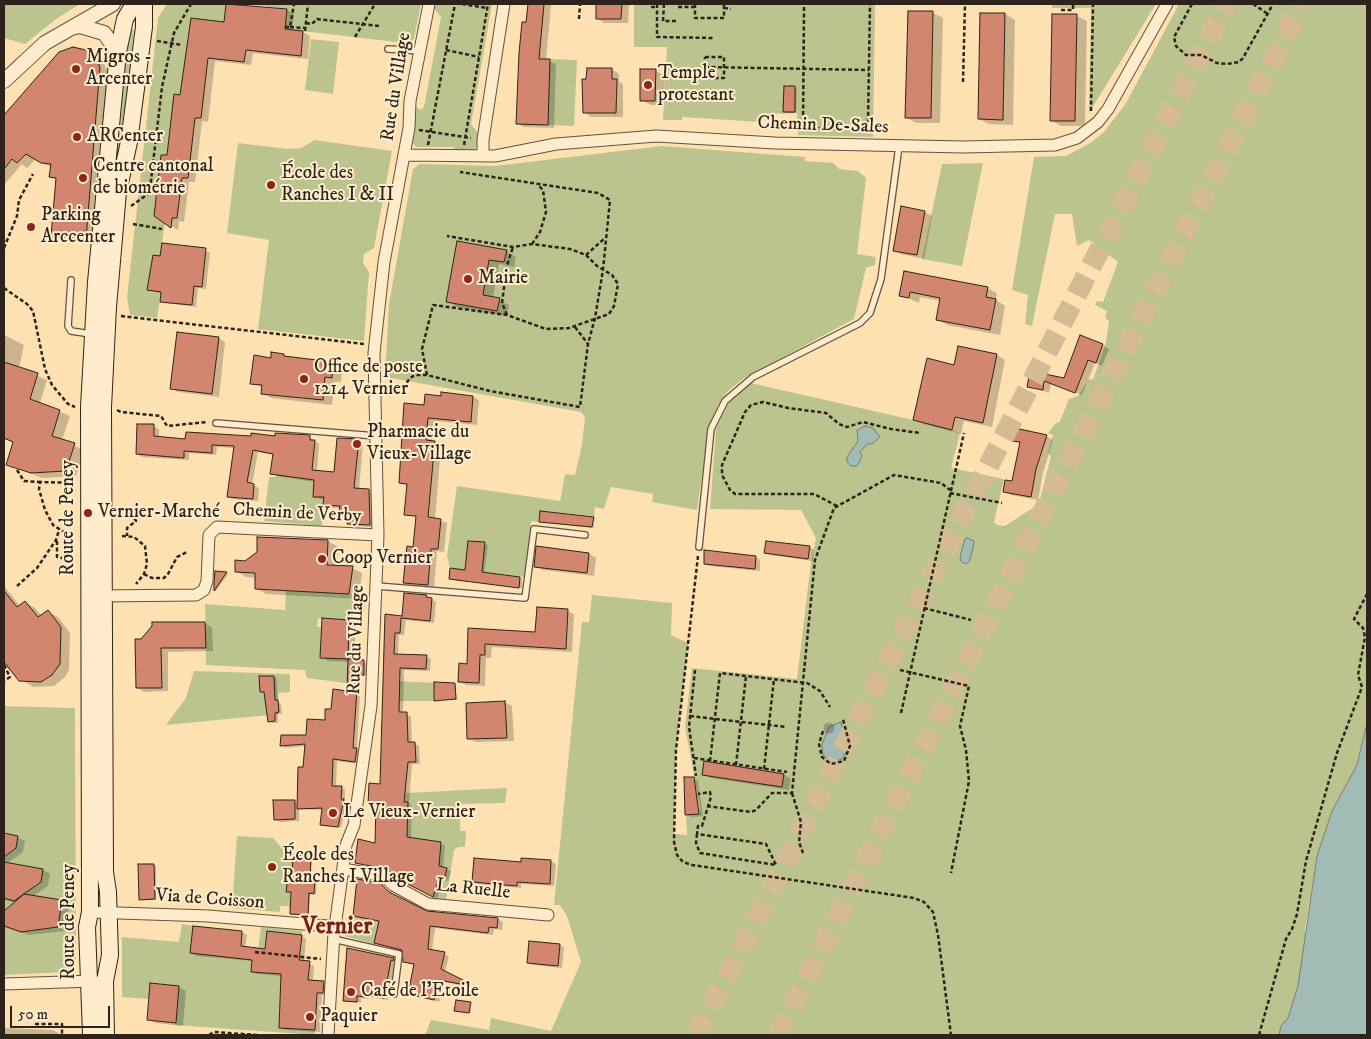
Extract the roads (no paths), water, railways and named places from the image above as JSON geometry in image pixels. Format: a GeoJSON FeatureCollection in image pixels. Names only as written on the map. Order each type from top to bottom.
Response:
{"type":"FeatureCollection","features":[{"type":"Feature","properties":{"kind":"main road","name":"Route de Peney"},"geometry":{"type":"LineString","coordinates":[[91,1035],[98,981],[110,955],[109,911],[105,872],[97,596],[89,417],[96,282],[118,52],[125,19],[134,4]]}},
{"type":"Feature","properties":{"kind":"main road","name":"Route de Peney"},"geometry":{"type":"LineString","coordinates":[[106,1035],[87,927],[90,912],[97,596],[108,307],[118,192],[129,142],[144,27],[144,4]]}},
{"type":"Feature","properties":{"kind":"street"},"geometry":{"type":"LineString","coordinates":[[4,81],[31,55],[66,29],[113,4]]}},
{"type":"Feature","properties":{"kind":"street","name":"Rue du Village"},"geometry":{"type":"LineString","coordinates":[[328,1035],[333,930],[346,845],[354,825],[371,706],[378,535],[375,349],[384,262],[411,114],[410,101],[429,4]]}},
{"type":"Feature","properties":{"kind":"street"},"geometry":{"type":"LineString","coordinates":[[483,156],[483,140],[504,4]]}},
{"type":"Feature","properties":{"kind":"street","name":"Chemin De-Sales"},"geometry":{"type":"LineString","coordinates":[[404,155],[483,156],[556,144],[656,136],[775,143],[899,146],[1044,146],[1077,138],[1094,126],[1108,109],[1168,4]]}},
{"type":"Feature","properties":{"kind":"street"},"geometry":{"type":"LineString","coordinates":[[66,29],[80,26],[104,33],[118,52]]}},
{"type":"Feature","properties":{"kind":"street","name":"Chemin de Verby"},"geometry":{"type":"LineString","coordinates":[[97,596],[196,595],[204,590],[207,581],[209,535],[217,527],[378,535]]}},
{"type":"Feature","properties":{"kind":"street","name":"La Ruelle"},"geometry":{"type":"LineString","coordinates":[[343,869],[384,876],[393,885],[417,900],[428,904],[548,915]]}},
{"type":"Feature","properties":{"kind":"street","name":"Via de Coisson"},"geometry":{"type":"LineString","coordinates":[[90,912],[109,911],[208,916],[333,930]]}},
{"type":"Feature","properties":{"kind":"street"},"geometry":{"type":"LineString","coordinates":[[4,984],[98,981]]}},
{"type":"Feature","properties":{"kind":"lane"},"geometry":{"type":"LineString","coordinates":[[388,48],[421,51]]}},
{"type":"Feature","properties":{"kind":"lane"},"geometry":{"type":"LineString","coordinates":[[699,547],[711,429],[725,401],[754,377],[860,323],[870,312],[881,279],[899,146]]}},
{"type":"Feature","properties":{"kind":"lane"},"geometry":{"type":"LineString","coordinates":[[71,280],[68,326],[71,331],[93,334]]}},
{"type":"Feature","properties":{"kind":"lane"},"geometry":{"type":"LineString","coordinates":[[216,423],[377,436]]}},
{"type":"Feature","properties":{"kind":"lane"},"geometry":{"type":"LineString","coordinates":[[376,586],[525,598],[534,529],[585,535]]}},
{"type":"Feature","properties":{"kind":"lane"},"geometry":{"type":"LineString","coordinates":[[333,930],[399,954],[394,994]]}},
{"type":"Feature","properties":{"kind":"water"},"geometry":{"type":"Polygon","coordinates":[[[865,426],[873,428],[880,437],[872,444],[867,444],[860,452],[862,456],[857,466],[851,466],[847,462],[847,457],[858,441],[857,430],[865,426]]]}},
{"type":"Feature","properties":{"kind":"water"},"geometry":{"type":"Polygon","coordinates":[[[965,539],[974,541],[969,562],[965,564],[960,560],[965,539]]]}},
{"type":"Feature","properties":{"kind":"water"},"geometry":{"type":"Polygon","coordinates":[[[841,722],[847,750],[842,759],[832,762],[823,755],[822,744],[829,727],[841,722]]]}},
{"type":"Feature","properties":{"kind":"water"},"geometry":{"type":"Polygon","coordinates":[[[1367,723],[1367,1035],[1279,1035],[1281,1026],[1288,1018],[1298,986],[1317,856],[1332,811],[1357,765],[1367,723]]]}},
{"type":"Feature","properties":{"kind":"tunnel"},"geometry":{"type":"LineString","coordinates":[[696,1035],[1226,4]]}},
{"type":"Feature","properties":{"kind":"tunnel"},"geometry":{"type":"LineString","coordinates":[[777,1035],[1301,4]]}},
{"type":"Feature","properties":{"kind":"place","name":"Migros - Arcenter"},"geometry":{"type":"Point","coordinates":[76,69]}},
{"type":"Feature","properties":{"kind":"place","name":"Temple protestant"},"geometry":{"type":"Point","coordinates":[648,85]}},
{"type":"Feature","properties":{"kind":"place","name":"ARCenter"},"geometry":{"type":"Point","coordinates":[77,137]}},
{"type":"Feature","properties":{"kind":"place","name":"Centre cantonal de biométrie"},"geometry":{"type":"Point","coordinates":[83,178]}},
{"type":"Feature","properties":{"kind":"place","name":"École des Ranches I & II"},"geometry":{"type":"Point","coordinates":[271,185]}},
{"type":"Feature","properties":{"kind":"place","name":"Parking Arccenter"},"geometry":{"type":"Point","coordinates":[31,227]}},
{"type":"Feature","properties":{"kind":"place","name":"Mairie"},"geometry":{"type":"Point","coordinates":[468,279]}},
{"type":"Feature","properties":{"kind":"place","name":"Office de poste 1214 Vernier"},"geometry":{"type":"Point","coordinates":[304,379]}},
{"type":"Feature","properties":{"kind":"place","name":"Pharmacie du Vieux-Village"},"geometry":{"type":"Point","coordinates":[357,444]}},
{"type":"Feature","properties":{"kind":"place","name":"Vernier-Marché"},"geometry":{"type":"Point","coordinates":[88,513]}},
{"type":"Feature","properties":{"kind":"place","name":"Coop Vernier"},"geometry":{"type":"Point","coordinates":[322,559]}},
{"type":"Feature","properties":{"kind":"place","name":"Le Vieux-Vernier"},"geometry":{"type":"Point","coordinates":[333,813]}},
{"type":"Feature","properties":{"kind":"place","name":"École des Ranches I Village"},"geometry":{"type":"Point","coordinates":[272,867]}},
{"type":"Feature","properties":{"kind":"place","name":"Café de l'Etoile"},"geometry":{"type":"Point","coordinates":[351,992]}},
{"type":"Feature","properties":{"kind":"place","name":"Paquier"},"geometry":{"type":"Point","coordinates":[310,1017]}},
{"type":"Feature","properties":{"kind":"district","name":"Vernier"},"geometry":{"type":"Point","coordinates":[337,928]}}]}
